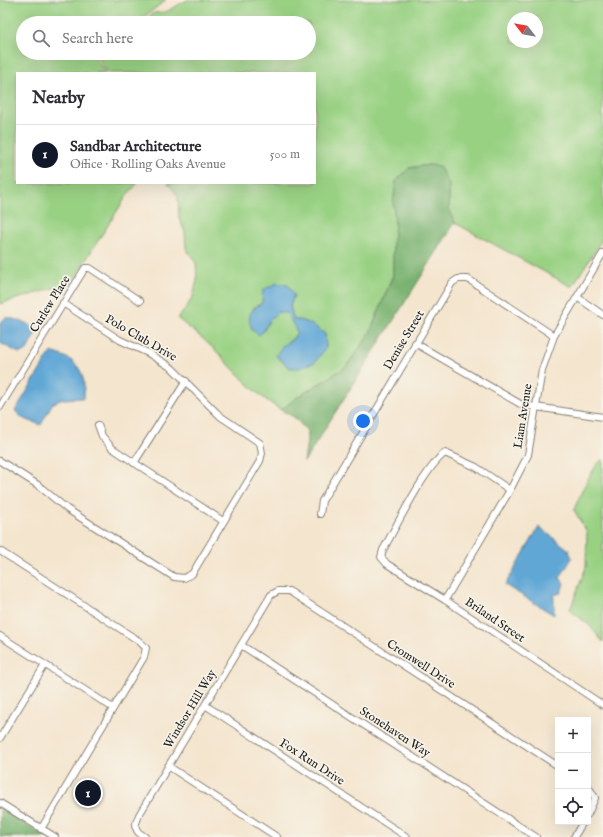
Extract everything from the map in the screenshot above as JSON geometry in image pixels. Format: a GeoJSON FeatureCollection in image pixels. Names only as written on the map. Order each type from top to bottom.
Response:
{"type":"FeatureCollection","features":[{"type":"Feature","properties":{"kind":"street","name":"Liam Avenue"},"geometry":{"type":"LineString","coordinates":[[445,600],[510,490],[528,455],[542,370],[554,336],[603,253]]}},
{"type":"Feature","properties":{"kind":"street","name":"Curlew Place"},"geometry":{"type":"LineString","coordinates":[[0,407],[84,268],[88,267],[140,300]]}},
{"type":"Feature","properties":{"kind":"street","name":"Denise Street"},"geometry":{"type":"LineString","coordinates":[[320,514],[322,500],[450,285],[456,280],[465,278],[468,279],[554,336]]}},
{"type":"Feature","properties":{"kind":"street"},"geometry":{"type":"LineString","coordinates":[[577,297],[603,315]]}},
{"type":"Feature","properties":{"kind":"street","name":"Polo Club Drive"},"geometry":{"type":"LineString","coordinates":[[63,303],[120,340],[154,356],[175,370],[220,416],[260,443],[262,453],[260,461],[223,521]]}},
{"type":"Feature","properties":{"kind":"street"},"geometry":{"type":"LineString","coordinates":[[416,343],[516,402],[536,408],[603,417]]}},
{"type":"Feature","properties":{"kind":"street"},"geometry":{"type":"LineString","coordinates":[[134,463],[186,381]]}},
{"type":"Feature","properties":{"kind":"street"},"geometry":{"type":"LineString","coordinates":[[0,460],[38,485],[67,509],[174,577],[184,578],[192,574],[223,521],[134,463],[108,444],[102,436],[98,424]]}},
{"type":"Feature","properties":{"kind":"street","name":"Briland Street"},"geometry":{"type":"LineString","coordinates":[[510,490],[476,467],[445,453],[438,458],[428,473],[383,550],[381,557],[387,564],[445,600],[603,705]]}},
{"type":"Feature","properties":{"kind":"street"},"geometry":{"type":"LineString","coordinates":[[0,552],[139,641],[146,648],[144,657],[41,829]]}},
{"type":"Feature","properties":{"kind":"street","name":"Cromwell Drive"},"geometry":{"type":"LineString","coordinates":[[271,595],[278,591],[289,592],[555,764]]}},
{"type":"Feature","properties":{"kind":"street","name":"Windsor Hill Way"},"geometry":{"type":"LineString","coordinates":[[143,836],[135,826],[136,820],[271,595]]}},
{"type":"Feature","properties":{"kind":"street"},"geometry":{"type":"LineString","coordinates":[[0,636],[113,708]]}},
{"type":"Feature","properties":{"kind":"street","name":"Stonehaven Way"},"geometry":{"type":"LineString","coordinates":[[241,644],[536,837]]}},
{"type":"Feature","properties":{"kind":"street"},"geometry":{"type":"LineString","coordinates":[[0,737],[45,666]]}},
{"type":"Feature","properties":{"kind":"street","name":"Fox Run Drive"},"geometry":{"type":"LineString","coordinates":[[205,705],[407,837]]}},
{"type":"Feature","properties":{"kind":"street"},"geometry":{"type":"LineString","coordinates":[[168,766],[276,837]]}},
{"type":"Feature","properties":{"kind":"street"},"geometry":{"type":"LineString","coordinates":[[591,790],[594,794],[595,803],[591,809]]}},
{"type":"Feature","properties":{"kind":"street"},"geometry":{"type":"LineString","coordinates":[[0,803],[54,837]]}},
{"type":"Feature","properties":{"kind":"street"},"geometry":{"type":"LineString","coordinates":[[574,837],[581,825]]}},
{"type":"Feature","properties":{"kind":"green space"},"geometry":{"type":"Polygon","coordinates":[[[0,0],[166,0],[145,16],[16,16],[16,60],[97,60],[104,72],[16,72],[16,184],[137,184],[128,194],[71,283],[0,304],[0,0]]]}},
{"type":"Feature","properties":{"kind":"green space"},"geometry":{"type":"Polygon","coordinates":[[[187,0],[603,0],[603,238],[572,287],[455,223],[449,209],[449,184],[429,165],[409,168],[393,202],[395,223],[393,241],[393,275],[370,333],[346,367],[299,396],[281,410],[262,397],[209,344],[177,318],[185,310],[193,296],[197,280],[196,263],[186,248],[185,232],[179,218],[178,196],[169,184],[316,184],[316,72],[107,72],[100,60],[316,60],[316,16],[150,16],[154,13],[166,12],[187,0]],[[294,295],[262,303],[253,308],[263,332],[269,321],[278,312],[287,313],[297,332],[276,356],[290,368],[326,348],[325,334],[307,322],[294,320],[290,306],[294,295]]]}},
{"type":"Feature","properties":{"kind":"green space"},"geometry":{"type":"Polygon","coordinates":[[[429,165],[439,166],[449,184],[449,209],[455,223],[304,462],[308,432],[294,417],[281,410],[299,396],[346,367],[370,333],[393,275],[393,241],[395,223],[393,202],[396,181],[409,168],[429,165]]]}},
{"type":"Feature","properties":{"kind":"green space"},"geometry":{"type":"Polygon","coordinates":[[[603,459],[603,642],[589,625],[570,610],[586,567],[587,532],[574,510],[590,475],[603,459]]]}},
{"type":"Feature","properties":{"kind":"green space"},"geometry":{"type":"Polygon","coordinates":[[[0,808],[47,837],[0,837],[0,808]]]}},
{"type":"Feature","properties":{"kind":"water"},"geometry":{"type":"Polygon","coordinates":[[[277,283],[288,285],[294,295],[290,306],[294,320],[307,322],[325,334],[326,348],[315,362],[300,368],[290,368],[276,356],[282,346],[293,339],[297,332],[287,313],[278,312],[269,321],[263,332],[259,335],[252,330],[250,325],[250,314],[254,308],[262,303],[263,290],[277,283]]]}},
{"type":"Feature","properties":{"kind":"water"},"geometry":{"type":"Polygon","coordinates":[[[7,317],[26,323],[37,331],[26,352],[19,353],[0,343],[0,322],[7,317]]]}},
{"type":"Feature","properties":{"kind":"water"},"geometry":{"type":"Polygon","coordinates":[[[51,352],[67,358],[78,367],[83,380],[84,398],[62,399],[52,404],[41,425],[22,418],[15,411],[51,352]]]}},
{"type":"Feature","properties":{"kind":"water"},"geometry":{"type":"Polygon","coordinates":[[[539,527],[568,549],[572,558],[560,578],[564,583],[561,593],[554,595],[554,615],[505,585],[539,527]]]}},
{"type":"Feature","properties":{"kind":"place","name":"Sandbar Architecture"},"geometry":{"type":"Point","coordinates":[88,793]}}]}
